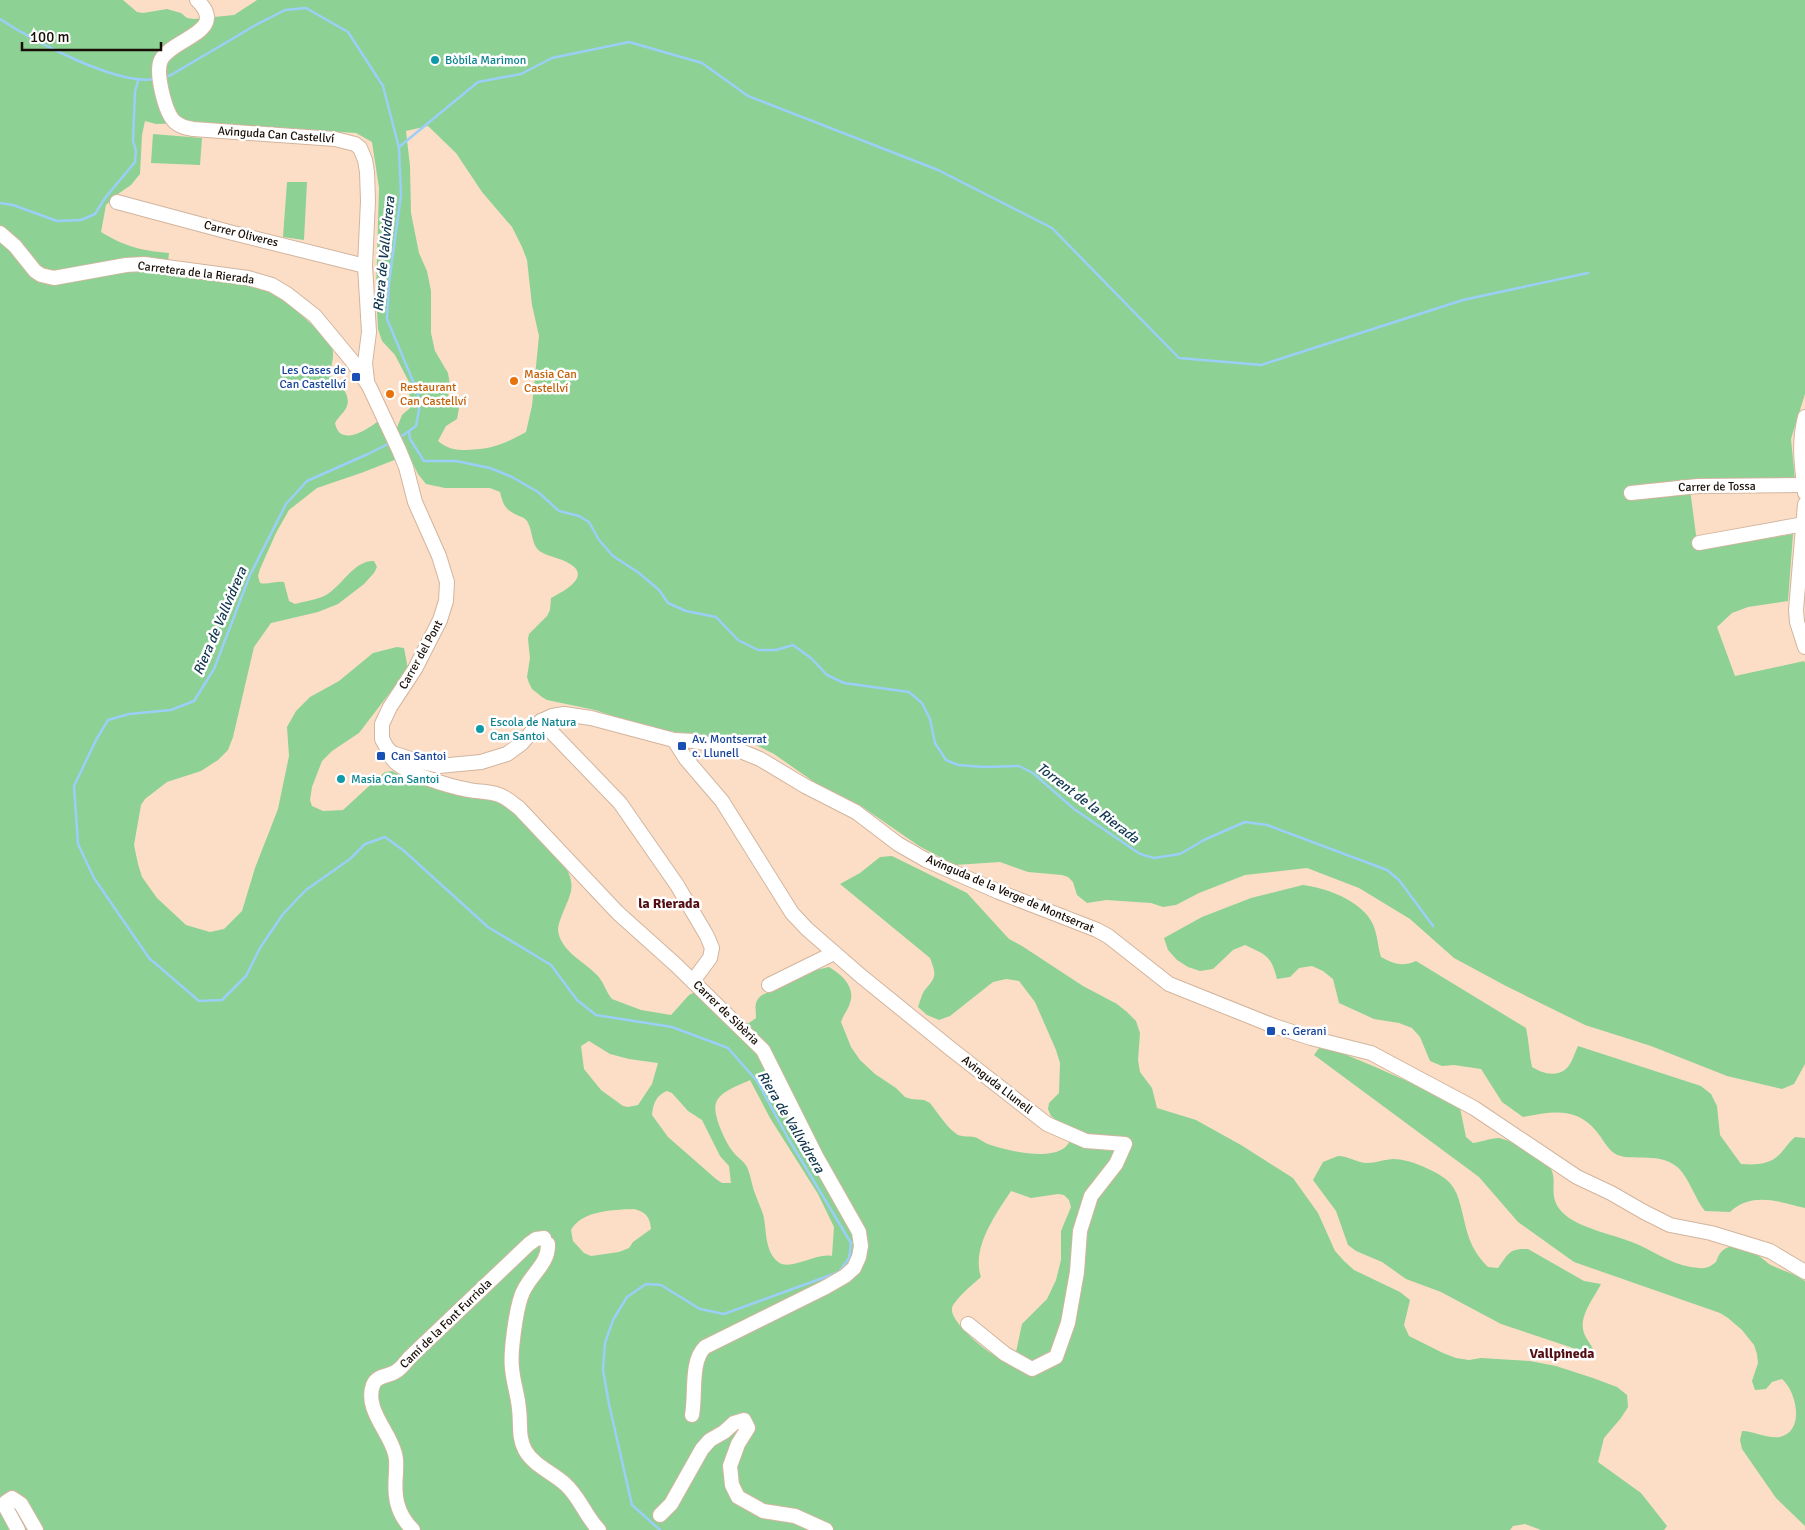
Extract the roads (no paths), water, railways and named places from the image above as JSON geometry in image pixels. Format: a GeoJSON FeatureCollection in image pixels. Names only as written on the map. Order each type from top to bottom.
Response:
{"type":"FeatureCollection","features":[{"type":"Feature","properties":{"kind":"street","name":"Avinguda Can Castellví"},"geometry":{"type":"LineString","coordinates":[[197,0],[206,11],[207,21],[205,26],[166,54],[162,59],[160,78],[170,116],[182,127],[335,139],[357,145],[363,153],[368,186],[366,266],[367,349],[365,369],[368,386]]}},
{"type":"Feature","properties":{"kind":"street","name":"Carrer Oliveres"},"geometry":{"type":"LineString","coordinates":[[117,202],[366,266]]}},
{"type":"Feature","properties":{"kind":"street","name":"Carretera de la Rierada"},"geometry":{"type":"LineString","coordinates":[[0,233],[15,246],[35,271],[40,275],[54,278],[126,265],[144,264],[248,278],[272,285],[315,316],[351,360],[368,386],[388,425],[406,467]]}},
{"type":"Feature","properties":{"kind":"street"},"geometry":{"type":"LineString","coordinates":[[351,360],[360,360],[367,349]]}},
{"type":"Feature","properties":{"kind":"street"},"geometry":{"type":"LineString","coordinates":[[1805,417],[1800,452],[1805,502],[1804,524],[1796,610],[1797,622],[1805,647]]}},
{"type":"Feature","properties":{"kind":"street","name":"Carrer del Pont"},"geometry":{"type":"LineString","coordinates":[[406,467],[415,502],[439,556],[446,578],[447,592],[440,620],[415,669],[390,707],[382,724],[382,740],[392,753],[392,758],[398,766],[448,786],[496,794],[515,805]]}},
{"type":"Feature","properties":{"kind":"street","name":"Carrer de Tossa"},"geometry":{"type":"LineString","coordinates":[[1631,493],[1698,486],[1804,485]]}},
{"type":"Feature","properties":{"kind":"street"},"geometry":{"type":"LineString","coordinates":[[1699,543],[1804,524]]}},
{"type":"Feature","properties":{"kind":"street","name":"Avinguda de la Verge de Montserrat"},"geometry":{"type":"LineString","coordinates":[[541,722],[552,716],[570,714],[674,740],[694,741],[738,750],[760,759],[805,786],[856,812],[898,844],[926,860],[999,892],[1098,930],[1169,984],[1274,1026],[1311,1038],[1371,1053],[1474,1108],[1577,1177],[1611,1193],[1644,1212],[1670,1225],[1711,1233],[1770,1251],[1805,1272]]}},
{"type":"Feature","properties":{"kind":"street"},"geometry":{"type":"LineString","coordinates":[[392,753],[439,766],[481,762],[511,751],[522,743],[541,722],[620,803],[676,885],[704,931],[712,948],[710,958],[693,981]]}},
{"type":"Feature","properties":{"kind":"street","name":"Avinguda Llunell"},"geometry":{"type":"LineString","coordinates":[[674,740],[686,759],[722,801],[792,913],[806,929],[951,1050],[1047,1124],[1086,1141],[1124,1144],[1116,1164],[1091,1196],[1080,1231],[1077,1272],[1068,1323],[1056,1357],[1032,1369],[1005,1354],[968,1324]]}},
{"type":"Feature","properties":{"kind":"street","name":"Carrer de Sibèria"},"geometry":{"type":"LineString","coordinates":[[515,805],[544,833],[618,913],[693,981],[763,1050],[816,1156],[859,1232],[861,1246],[857,1263],[845,1276],[702,1350],[695,1370],[692,1415]]}},
{"type":"Feature","properties":{"kind":"street"},"geometry":{"type":"LineString","coordinates":[[769,985],[834,953]]}},
{"type":"Feature","properties":{"kind":"street","name":"Camí de la Font Furriola"},"geometry":{"type":"LineString","coordinates":[[413,1530],[402,1518],[396,1500],[396,1454],[372,1403],[374,1382],[378,1378],[399,1369],[536,1239],[546,1241],[548,1253],[546,1260],[526,1286],[521,1296],[512,1355],[513,1377],[519,1408],[520,1440],[526,1453],[533,1461],[560,1480],[575,1494],[599,1530]]}},
{"type":"Feature","properties":{"kind":"street"},"geometry":{"type":"LineString","coordinates":[[660,1515],[669,1506],[702,1449],[710,1440],[724,1432],[734,1423],[744,1420],[748,1428],[738,1444],[730,1466],[732,1485],[738,1497],[763,1511],[795,1516],[826,1530]]}},
{"type":"Feature","properties":{"kind":"street"},"geometry":{"type":"LineString","coordinates":[[18,1530],[5,1506],[6,1502],[12,1498],[21,1504],[36,1530]]}},
{"type":"Feature","properties":{"kind":"waterway","name":"Riera de Vallvidrera"},"geometry":{"type":"LineString","coordinates":[[165,77],[285,10],[306,8],[348,32],[383,86],[399,148],[401,195],[389,283],[387,319],[418,393],[419,410],[416,426],[399,438]]}},
{"type":"Feature","properties":{"kind":"waterway","name":"Riera de Vallvidrera"},"geometry":{"type":"LineString","coordinates":[[0,19],[53,49],[98,69],[119,76],[155,79]]}},
{"type":"Feature","properties":{"kind":"waterway"},"geometry":{"type":"LineString","coordinates":[[399,147],[478,82],[521,74],[552,58],[629,42],[702,63],[748,96],[938,170],[1052,228],[1179,358],[1261,365],[1463,300],[1588,273]]}},
{"type":"Feature","properties":{"kind":"waterway"},"geometry":{"type":"LineString","coordinates":[[0,203],[13,205],[57,221],[81,220],[95,214],[105,198],[135,162],[136,151],[133,141],[135,92],[138,81]]}},
{"type":"Feature","properties":{"kind":"waterway","name":"Torrent de la Rierada"},"geometry":{"type":"LineString","coordinates":[[409,432],[410,439],[424,461],[456,461],[490,468],[512,477],[538,492],[559,511],[579,516],[589,522],[599,540],[613,556],[639,573],[659,590],[668,603],[686,611],[716,617],[738,640],[758,650],[776,650],[793,645],[811,658],[827,675],[844,683],[909,692],[922,703],[930,719],[935,743],[946,760],[958,765],[984,767],[1019,766],[1033,773],[1074,809],[1140,854],[1154,858],[1180,854],[1204,840],[1245,822],[1267,825],[1387,870],[1399,880],[1433,926]]}},
{"type":"Feature","properties":{"kind":"waterway","name":"Riera de Vallvidrera"},"geometry":{"type":"LineString","coordinates":[[390,443],[307,481],[286,504],[250,575],[214,669],[194,701],[171,710],[129,714],[108,720],[96,740],[74,786],[78,844],[94,878],[149,958],[199,1001],[222,1000],[246,976],[260,948],[283,914],[306,890],[350,859],[365,844],[385,837],[403,850],[488,927],[551,965],[577,1000],[596,1015],[672,1027],[728,1048],[757,1081],[788,1138],[851,1243],[849,1258],[839,1272],[724,1314],[700,1309],[661,1285],[646,1284],[627,1297],[613,1320],[605,1343],[603,1370],[632,1505],[660,1530]]}},
{"type":"Feature","properties":{"kind":"place","name":"Bòbila Marimon"},"geometry":{"type":"Point","coordinates":[435,60]}},
{"type":"Feature","properties":{"kind":"place","name":"Les Cases de Can Castellví"},"geometry":{"type":"Point","coordinates":[356,377]}},
{"type":"Feature","properties":{"kind":"place","name":"Masia Can Castellví"},"geometry":{"type":"Point","coordinates":[514,381]}},
{"type":"Feature","properties":{"kind":"place","name":"Restaurant Can Castellví"},"geometry":{"type":"Point","coordinates":[390,394]}},
{"type":"Feature","properties":{"kind":"place","name":"Escola de Natura Can Santoi"},"geometry":{"type":"Point","coordinates":[480,729]}},
{"type":"Feature","properties":{"kind":"place","name":"Av. Montserrat c. Llunell"},"geometry":{"type":"Point","coordinates":[682,746]}},
{"type":"Feature","properties":{"kind":"place","name":"Can Santoi"},"geometry":{"type":"Point","coordinates":[381,756]}},
{"type":"Feature","properties":{"kind":"place","name":"Masia Can Santoi"},"geometry":{"type":"Point","coordinates":[341,779]}},
{"type":"Feature","properties":{"kind":"place","name":"c. Gerani"},"geometry":{"type":"Point","coordinates":[1271,1031]}},
{"type":"Feature","properties":{"kind":"district","name":"la Rierada"},"geometry":{"type":"Point","coordinates":[669,903]}},
{"type":"Feature","properties":{"kind":"district","name":"Vallpineda"},"geometry":{"type":"Point","coordinates":[1562,1353]}}]}
